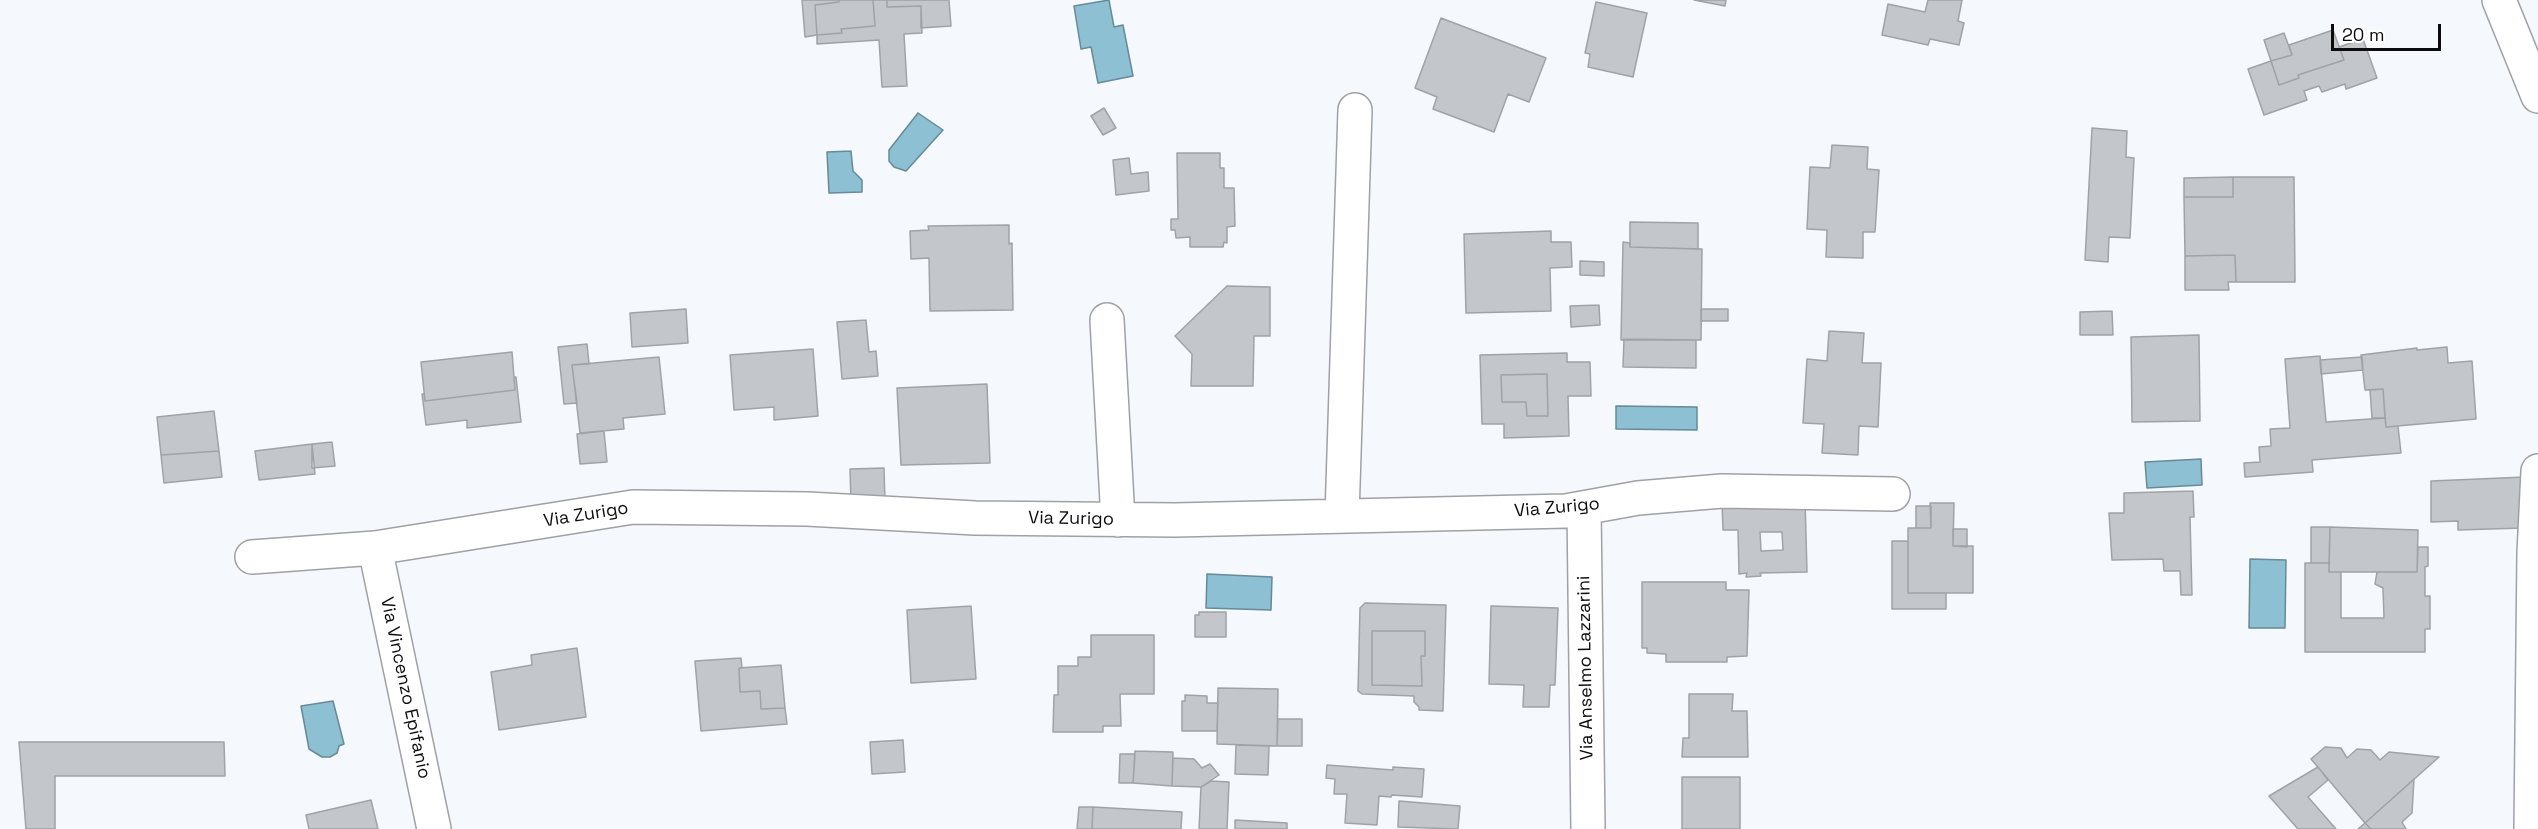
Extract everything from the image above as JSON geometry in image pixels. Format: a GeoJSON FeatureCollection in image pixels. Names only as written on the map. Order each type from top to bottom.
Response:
{"type":"FeatureCollection","features":[{"type":"Feature","properties":{"kind":"street"},"geometry":{"type":"LineString","coordinates":[[2499,0],[2538,96]]}},
{"type":"Feature","properties":{"kind":"street"},"geometry":{"type":"LineString","coordinates":[[1342,516],[1355,110]]}},
{"type":"Feature","properties":{"kind":"street"},"geometry":{"type":"LineString","coordinates":[[1107,320],[1118,520]]}},
{"type":"Feature","properties":{"kind":"street"},"geometry":{"type":"LineString","coordinates":[[2531,829],[2534,553],[2538,471]]}},
{"type":"Feature","properties":{"kind":"street","name":"Via Zurigo"},"geometry":{"type":"LineString","coordinates":[[252,557],[375,548],[633,507],[807,510],[975,518],[1118,520],[1566,511],[1638,498],[1722,491],[1893,494]]}},
{"type":"Feature","properties":{"kind":"street","name":"Via Anselmo Lazzarini"},"geometry":{"type":"LineString","coordinates":[[1584,508],[1588,829]]}},
{"type":"Feature","properties":{"kind":"street","name":"Via Vincenzo Epifanio"},"geometry":{"type":"LineString","coordinates":[[375,548],[434,829]]}},
{"type":"Feature","properties":{"kind":"water"},"geometry":{"type":"Polygon","coordinates":[[[1109,0],[1114,27],[1123,25],[1133,76],[1098,83],[1091,47],[1081,49],[1074,6],[1109,0]]]}},
{"type":"Feature","properties":{"kind":"water"},"geometry":{"type":"Polygon","coordinates":[[[918,113],[943,130],[906,171],[894,167],[889,161],[889,150],[918,113]]]}},
{"type":"Feature","properties":{"kind":"water"},"geometry":{"type":"Polygon","coordinates":[[[851,151],[853,171],[862,180],[862,192],[829,193],[827,152],[851,151]]]}},
{"type":"Feature","properties":{"kind":"water"},"geometry":{"type":"Polygon","coordinates":[[[1616,406],[1697,407],[1697,430],[1616,429],[1616,406]]]}},
{"type":"Feature","properties":{"kind":"water"},"geometry":{"type":"Polygon","coordinates":[[[2201,459],[2202,485],[2147,488],[2145,462],[2201,459]]]}},
{"type":"Feature","properties":{"kind":"water"},"geometry":{"type":"Polygon","coordinates":[[[2250,559],[2286,560],[2285,628],[2249,628],[2250,559]]]}},
{"type":"Feature","properties":{"kind":"water"},"geometry":{"type":"Polygon","coordinates":[[[1207,574],[1272,577],[1271,610],[1206,608],[1207,574]]]}},
{"type":"Feature","properties":{"kind":"water"},"geometry":{"type":"Polygon","coordinates":[[[333,701],[344,744],[339,746],[337,753],[330,757],[322,757],[309,749],[301,706],[333,701]]]}},
{"type":"Feature","properties":{"kind":"building"},"geometry":{"type":"Polygon","coordinates":[[[802,0],[839,0],[839,2],[815,5],[817,35],[805,37],[802,0]]]}},
{"type":"Feature","properties":{"kind":"building"},"geometry":{"type":"Polygon","coordinates":[[[839,0],[873,0],[875,26],[841,29],[842,33],[817,35],[815,5],[839,2],[839,0]]]}},
{"type":"Feature","properties":{"kind":"building"},"geometry":{"type":"Polygon","coordinates":[[[873,0],[887,0],[887,7],[921,6],[922,33],[904,34],[907,86],[882,87],[879,40],[817,44],[817,35],[842,33],[841,29],[875,26],[873,0]]]}},
{"type":"Feature","properties":{"kind":"building"},"geometry":{"type":"Polygon","coordinates":[[[887,0],[949,0],[951,26],[921,28],[921,6],[887,7],[887,0]]]}},
{"type":"Feature","properties":{"kind":"building"},"geometry":{"type":"Polygon","coordinates":[[[1694,0],[1726,0],[1725,6],[1694,0]]]}},
{"type":"Feature","properties":{"kind":"building"},"geometry":{"type":"Polygon","coordinates":[[[1928,0],[1962,0],[1958,21],[1964,23],[1959,45],[1930,39],[1928,45],[1882,35],[1888,4],[1925,12],[1928,0]]]}},
{"type":"Feature","properties":{"kind":"building"},"geometry":{"type":"Polygon","coordinates":[[[1596,2],[1647,13],[1633,77],[1588,67],[1590,54],[1585,53],[1596,2]]]}},
{"type":"Feature","properties":{"kind":"building"},"geometry":{"type":"Polygon","coordinates":[[[1441,18],[1546,58],[1529,102],[1508,94],[1494,132],[1433,109],[1437,97],[1415,88],[1441,18]]]}},
{"type":"Feature","properties":{"kind":"building"},"geometry":{"type":"Polygon","coordinates":[[[2333,30],[2344,60],[2298,75],[2299,78],[2279,85],[2271,61],[2292,55],[2289,45],[2333,30]]]}},
{"type":"Feature","properties":{"kind":"building"},"geometry":{"type":"Polygon","coordinates":[[[2284,33],[2292,55],[2271,61],[2264,40],[2284,33]]]}},
{"type":"Feature","properties":{"kind":"building"},"geometry":{"type":"Polygon","coordinates":[[[2363,39],[2377,78],[2346,89],[2345,84],[2322,92],[2319,86],[2304,91],[2307,100],[2264,115],[2248,69],[2271,61],[2279,85],[2299,78],[2298,75],[2344,60],[2339,47],[2363,39]]]}},
{"type":"Feature","properties":{"kind":"building"},"geometry":{"type":"Polygon","coordinates":[[[1104,108],[1116,128],[1103,135],[1091,116],[1104,108]]]}},
{"type":"Feature","properties":{"kind":"building"},"geometry":{"type":"Polygon","coordinates":[[[2092,128],[2127,131],[2126,157],[2134,158],[2130,238],[2109,237],[2108,262],[2085,260],[2092,128]]]}},
{"type":"Feature","properties":{"kind":"building"},"geometry":{"type":"Polygon","coordinates":[[[1832,145],[1868,147],[1867,169],[1879,170],[1875,232],[1863,232],[1863,258],[1826,257],[1827,230],[1807,229],[1810,167],[1830,168],[1832,145]]]}},
{"type":"Feature","properties":{"kind":"building"},"geometry":{"type":"Polygon","coordinates":[[[1177,153],[1220,153],[1220,168],[1224,168],[1224,188],[1234,188],[1235,226],[1227,227],[1227,243],[1224,242],[1223,247],[1190,247],[1190,237],[1176,238],[1175,230],[1171,230],[1171,219],[1178,219],[1177,153]]]}},
{"type":"Feature","properties":{"kind":"building"},"geometry":{"type":"Polygon","coordinates":[[[1129,158],[1131,174],[1148,172],[1149,191],[1116,195],[1113,160],[1129,158]]]}},
{"type":"Feature","properties":{"kind":"building"},"geometry":{"type":"Polygon","coordinates":[[[2233,177],[2233,197],[2184,197],[2184,178],[2233,177]]]}},
{"type":"Feature","properties":{"kind":"building"},"geometry":{"type":"Polygon","coordinates":[[[2233,177],[2294,177],[2295,282],[2236,282],[2235,255],[2185,256],[2184,197],[2233,197],[2233,177]]]}},
{"type":"Feature","properties":{"kind":"building"},"geometry":{"type":"Polygon","coordinates":[[[1630,222],[1698,223],[1698,249],[1630,247],[1630,222]]]}},
{"type":"Feature","properties":{"kind":"building"},"geometry":{"type":"Polygon","coordinates":[[[1009,225],[1009,244],[1012,243],[1013,310],[930,311],[929,258],[911,259],[910,231],[929,230],[928,226],[1009,225]]]}},
{"type":"Feature","properties":{"kind":"building"},"geometry":{"type":"Polygon","coordinates":[[[1551,231],[1551,242],[1571,242],[1572,267],[1550,268],[1551,311],[1466,313],[1464,234],[1551,231]]]}},
{"type":"Feature","properties":{"kind":"building"},"geometry":{"type":"Polygon","coordinates":[[[1623,242],[1630,243],[1630,247],[1702,249],[1701,340],[1621,340],[1623,242]]]}},
{"type":"Feature","properties":{"kind":"building"},"geometry":{"type":"Polygon","coordinates":[[[2235,255],[2236,282],[2228,282],[2229,290],[2185,290],[2185,256],[2235,255]]]}},
{"type":"Feature","properties":{"kind":"building"},"geometry":{"type":"Polygon","coordinates":[[[1580,261],[1604,262],[1604,276],[1580,275],[1580,261]]]}},
{"type":"Feature","properties":{"kind":"building"},"geometry":{"type":"Polygon","coordinates":[[[1227,286],[1270,287],[1270,336],[1254,336],[1253,386],[1191,386],[1192,354],[1175,336],[1227,286]]]}},
{"type":"Feature","properties":{"kind":"building"},"geometry":{"type":"Polygon","coordinates":[[[1599,305],[1600,325],[1571,327],[1570,306],[1599,305]]]}},
{"type":"Feature","properties":{"kind":"building"},"geometry":{"type":"Polygon","coordinates":[[[686,309],[688,343],[632,347],[630,313],[686,309]]]}},
{"type":"Feature","properties":{"kind":"building"},"geometry":{"type":"Polygon","coordinates":[[[1701,309],[1728,309],[1728,321],[1701,321],[1701,309]]]}},
{"type":"Feature","properties":{"kind":"building"},"geometry":{"type":"Polygon","coordinates":[[[2112,311],[2113,335],[2080,335],[2080,312],[2112,311]]]}},
{"type":"Feature","properties":{"kind":"building"},"geometry":{"type":"Polygon","coordinates":[[[866,320],[869,352],[876,351],[878,376],[842,379],[837,322],[866,320]]]}},
{"type":"Feature","properties":{"kind":"building"},"geometry":{"type":"Polygon","coordinates":[[[1829,331],[1864,333],[1862,363],[1881,363],[1878,427],[1859,426],[1858,455],[1822,453],[1824,424],[1803,423],[1807,359],[1827,361],[1829,331]]]}},
{"type":"Feature","properties":{"kind":"building"},"geometry":{"type":"Polygon","coordinates":[[[2199,335],[2200,421],[2132,422],[2131,337],[2199,335]]]}},
{"type":"Feature","properties":{"kind":"building"},"geometry":{"type":"Polygon","coordinates":[[[1624,339],[1696,340],[1696,368],[1623,367],[1624,339]]]}},
{"type":"Feature","properties":{"kind":"building"},"geometry":{"type":"Polygon","coordinates":[[[587,344],[589,364],[572,365],[577,403],[564,404],[558,347],[587,344]]]}},
{"type":"Feature","properties":{"kind":"building"},"geometry":{"type":"Polygon","coordinates":[[[2447,347],[2448,363],[2472,361],[2476,419],[2386,427],[2383,389],[2365,390],[2361,355],[2447,347]]]}},
{"type":"Feature","properties":{"kind":"building"},"geometry":{"type":"Polygon","coordinates":[[[813,349],[818,416],[774,420],[774,407],[734,410],[730,355],[813,349]]]}},
{"type":"Feature","properties":{"kind":"building"},"geometry":{"type":"Polygon","coordinates":[[[512,352],[515,390],[425,401],[421,362],[512,352]]]}},
{"type":"Feature","properties":{"kind":"building"},"geometry":{"type":"Polygon","coordinates":[[[1567,353],[1567,362],[1590,362],[1591,396],[1568,396],[1569,436],[1504,438],[1504,424],[1482,424],[1480,355],[1567,353]],[[1547,374],[1501,375],[1502,402],[1526,402],[1527,416],[1548,416],[1547,374]]]}},
{"type":"Feature","properties":{"kind":"building"},"geometry":{"type":"Polygon","coordinates":[[[2320,356],[2326,422],[2385,418],[2386,427],[2398,426],[2401,453],[2312,460],[2313,472],[2245,477],[2244,463],[2260,462],[2259,447],[2271,446],[2270,429],[2290,428],[2285,359],[2320,356]]]}},
{"type":"Feature","properties":{"kind":"building"},"geometry":{"type":"Polygon","coordinates":[[[659,357],[665,414],[623,418],[624,429],[580,433],[572,365],[659,357]]]}},
{"type":"Feature","properties":{"kind":"building"},"geometry":{"type":"Polygon","coordinates":[[[2362,357],[2363,370],[2321,374],[2320,360],[2362,357]]]}},
{"type":"Feature","properties":{"kind":"building"},"geometry":{"type":"Polygon","coordinates":[[[1547,374],[1548,416],[1527,416],[1526,402],[1502,402],[1501,375],[1547,374]]]}},
{"type":"Feature","properties":{"kind":"building"},"geometry":{"type":"Polygon","coordinates":[[[514,377],[516,377],[521,422],[467,428],[467,420],[426,425],[422,394],[424,394],[425,401],[515,390],[514,377]]]}},
{"type":"Feature","properties":{"kind":"building"},"geometry":{"type":"Polygon","coordinates":[[[987,384],[990,463],[901,465],[897,388],[987,384]]]}},
{"type":"Feature","properties":{"kind":"building"},"geometry":{"type":"Polygon","coordinates":[[[2383,389],[2385,418],[2372,418],[2370,390],[2383,389]]]}},
{"type":"Feature","properties":{"kind":"building"},"geometry":{"type":"Polygon","coordinates":[[[214,411],[219,451],[161,455],[157,417],[214,411]]]}},
{"type":"Feature","properties":{"kind":"building"},"geometry":{"type":"Polygon","coordinates":[[[604,431],[607,462],[580,464],[577,434],[604,431]]]}},
{"type":"Feature","properties":{"kind":"building"},"geometry":{"type":"Polygon","coordinates":[[[332,442],[335,466],[312,468],[312,444],[332,442]]]}},
{"type":"Feature","properties":{"kind":"building"},"geometry":{"type":"Polygon","coordinates":[[[312,444],[315,474],[259,480],[255,451],[312,444]]]}},
{"type":"Feature","properties":{"kind":"building"},"geometry":{"type":"Polygon","coordinates":[[[219,451],[222,477],[164,483],[161,455],[219,451]]]}},
{"type":"Feature","properties":{"kind":"building"},"geometry":{"type":"Polygon","coordinates":[[[884,468],[885,502],[851,503],[850,469],[884,468]]]}},
{"type":"Feature","properties":{"kind":"building"},"geometry":{"type":"Polygon","coordinates":[[[2525,477],[2523,528],[2458,530],[2458,521],[2431,522],[2431,481],[2525,477]]]}},
{"type":"Feature","properties":{"kind":"building"},"geometry":{"type":"Polygon","coordinates":[[[2193,491],[2194,517],[2190,517],[2192,595],[2181,595],[2180,571],[2164,571],[2163,559],[2112,560],[2109,513],[2124,513],[2124,493],[2193,491]]]}},
{"type":"Feature","properties":{"kind":"building"},"geometry":{"type":"Polygon","coordinates":[[[1805,499],[1807,572],[1760,573],[1761,576],[1746,577],[1747,573],[1739,574],[1738,530],[1723,530],[1722,502],[1805,499]],[[1760,532],[1761,551],[1783,550],[1782,532],[1760,532]]]}},
{"type":"Feature","properties":{"kind":"building"},"geometry":{"type":"Polygon","coordinates":[[[1930,503],[1954,503],[1953,546],[1973,546],[1973,593],[1908,593],[1908,528],[1931,528],[1930,503]]]}},
{"type":"Feature","properties":{"kind":"building"},"geometry":{"type":"Polygon","coordinates":[[[1916,506],[1931,506],[1931,528],[1916,528],[1916,506]]]}},
{"type":"Feature","properties":{"kind":"building"},"geometry":{"type":"Polygon","coordinates":[[[2311,527],[2330,527],[2329,563],[2311,563],[2311,527]]]}},
{"type":"Feature","properties":{"kind":"building"},"geometry":{"type":"Polygon","coordinates":[[[2330,527],[2418,530],[2417,572],[2329,572],[2330,527]]]}},
{"type":"Feature","properties":{"kind":"building"},"geometry":{"type":"Polygon","coordinates":[[[1953,529],[1967,529],[1967,547],[1953,546],[1953,529]]]}},
{"type":"Feature","properties":{"kind":"building"},"geometry":{"type":"Polygon","coordinates":[[[1892,541],[1908,541],[1908,593],[1946,593],[1946,609],[1892,609],[1892,541]]]}},
{"type":"Feature","properties":{"kind":"building"},"geometry":{"type":"Polygon","coordinates":[[[2418,547],[2428,547],[2425,596],[2430,596],[2430,629],[2425,629],[2425,652],[2305,652],[2305,563],[2329,563],[2329,572],[2341,572],[2341,618],[2384,618],[2383,588],[2375,584],[2377,572],[2417,572],[2418,547]]]}},
{"type":"Feature","properties":{"kind":"building"},"geometry":{"type":"Polygon","coordinates":[[[1642,582],[1726,582],[1726,590],[1749,590],[1747,656],[1727,657],[1727,662],[1666,662],[1666,654],[1647,653],[1647,648],[1642,648],[1642,582]]]}},
{"type":"Feature","properties":{"kind":"building"},"geometry":{"type":"Polygon","coordinates":[[[1365,603],[1446,605],[1443,711],[1419,710],[1414,702],[1414,696],[1362,694],[1358,691],[1360,608],[1365,603]],[[1372,631],[1372,685],[1422,686],[1421,656],[1425,656],[1425,631],[1372,631]]]}},
{"type":"Feature","properties":{"kind":"building"},"geometry":{"type":"Polygon","coordinates":[[[971,606],[976,679],[911,683],[907,610],[971,606]]]}},
{"type":"Feature","properties":{"kind":"building"},"geometry":{"type":"Polygon","coordinates":[[[1491,606],[1558,608],[1555,685],[1550,685],[1549,707],[1523,707],[1524,685],[1489,684],[1491,606]]]}},
{"type":"Feature","properties":{"kind":"building"},"geometry":{"type":"Polygon","coordinates":[[[1199,612],[1226,612],[1226,637],[1195,637],[1195,615],[1199,615],[1199,612]]]}},
{"type":"Feature","properties":{"kind":"building"},"geometry":{"type":"Polygon","coordinates":[[[1372,631],[1425,631],[1425,656],[1421,656],[1422,686],[1372,685],[1372,631]]]}},
{"type":"Feature","properties":{"kind":"building"},"geometry":{"type":"Polygon","coordinates":[[[1091,635],[1154,635],[1154,694],[1120,694],[1121,726],[1103,726],[1103,732],[1053,732],[1054,695],[1058,695],[1058,666],[1078,666],[1078,657],[1091,657],[1091,635]]]}},
{"type":"Feature","properties":{"kind":"building"},"geometry":{"type":"Polygon","coordinates":[[[577,648],[586,717],[499,730],[491,672],[532,665],[531,655],[577,648]]]}},
{"type":"Feature","properties":{"kind":"building"},"geometry":{"type":"Polygon","coordinates":[[[741,658],[740,692],[760,691],[761,709],[785,708],[787,724],[701,731],[695,661],[741,658]]]}},
{"type":"Feature","properties":{"kind":"building"},"geometry":{"type":"Polygon","coordinates":[[[781,665],[785,708],[761,709],[760,691],[740,692],[739,668],[781,665]]]}},
{"type":"Feature","properties":{"kind":"building"},"geometry":{"type":"Polygon","coordinates":[[[1218,688],[1278,689],[1277,746],[1217,744],[1218,688]]]}},
{"type":"Feature","properties":{"kind":"building"},"geometry":{"type":"Polygon","coordinates":[[[1689,694],[1733,694],[1732,711],[1747,711],[1748,757],[1682,757],[1683,738],[1689,738],[1689,694]]]}},
{"type":"Feature","properties":{"kind":"building"},"geometry":{"type":"Polygon","coordinates":[[[1185,695],[1207,696],[1207,703],[1218,703],[1217,731],[1182,731],[1182,701],[1185,701],[1185,695]]]}},
{"type":"Feature","properties":{"kind":"building"},"geometry":{"type":"Polygon","coordinates":[[[1278,719],[1302,719],[1302,746],[1277,746],[1278,719]]]}},
{"type":"Feature","properties":{"kind":"building"},"geometry":{"type":"Polygon","coordinates":[[[903,740],[905,772],[872,774],[870,742],[903,740]]]}},
{"type":"Feature","properties":{"kind":"building"},"geometry":{"type":"Polygon","coordinates":[[[19,742],[224,742],[225,776],[55,776],[55,829],[26,829],[19,742]]]}},
{"type":"Feature","properties":{"kind":"building"},"geometry":{"type":"Polygon","coordinates":[[[1236,745],[1269,746],[1268,775],[1235,774],[1236,745]]]}},
{"type":"Feature","properties":{"kind":"building"},"geometry":{"type":"Polygon","coordinates":[[[2325,747],[2341,748],[2347,758],[2357,749],[2371,750],[2380,760],[2389,752],[2439,757],[2365,823],[2311,759],[2325,747]]]}},
{"type":"Feature","properties":{"kind":"building"},"geometry":{"type":"Polygon","coordinates":[[[1135,751],[1173,752],[1172,786],[1133,783],[1135,751]]]}},
{"type":"Feature","properties":{"kind":"building"},"geometry":{"type":"Polygon","coordinates":[[[1120,754],[1135,754],[1133,783],[1119,783],[1120,754]]]}},
{"type":"Feature","properties":{"kind":"building"},"geometry":{"type":"Polygon","coordinates":[[[1173,758],[1194,759],[1202,768],[1210,764],[1219,775],[1201,787],[1172,786],[1173,758]]]}},
{"type":"Feature","properties":{"kind":"building"},"geometry":{"type":"Polygon","coordinates":[[[1327,765],[1393,770],[1393,767],[1424,769],[1422,797],[1379,796],[1377,825],[1345,823],[1347,794],[1334,794],[1335,779],[1326,778],[1327,765]]]}},
{"type":"Feature","properties":{"kind":"building"},"geometry":{"type":"Polygon","coordinates":[[[2318,767],[2328,780],[2308,797],[2336,829],[2298,829],[2269,796],[2318,767]]]}},
{"type":"Feature","properties":{"kind":"building"},"geometry":{"type":"Polygon","coordinates":[[[1682,777],[1740,777],[1740,829],[1682,829],[1682,777]]]}},
{"type":"Feature","properties":{"kind":"building"},"geometry":{"type":"Polygon","coordinates":[[[2414,779],[2412,813],[2402,822],[2406,829],[2371,829],[2365,823],[2414,779]]]}},
{"type":"Feature","properties":{"kind":"building"},"geometry":{"type":"Polygon","coordinates":[[[1211,781],[1229,782],[1227,829],[1199,829],[1201,787],[1211,781]]]}},
{"type":"Feature","properties":{"kind":"building"},"geometry":{"type":"Polygon","coordinates":[[[371,800],[378,829],[309,829],[306,815],[371,800]]]}},
{"type":"Feature","properties":{"kind":"building"},"geometry":{"type":"Polygon","coordinates":[[[1399,801],[1460,806],[1458,829],[1398,827],[1399,801]]]}},
{"type":"Feature","properties":{"kind":"building"},"geometry":{"type":"Polygon","coordinates":[[[1079,807],[1093,807],[1092,829],[1077,829],[1079,807]]]}},
{"type":"Feature","properties":{"kind":"building"},"geometry":{"type":"Polygon","coordinates":[[[1093,807],[1182,812],[1181,829],[1092,829],[1093,807]]]}},
{"type":"Feature","properties":{"kind":"building"},"geometry":{"type":"Polygon","coordinates":[[[1235,820],[1287,823],[1287,829],[1235,829],[1235,820]]]}},
{"type":"Feature","properties":{"kind":"building"},"geometry":{"type":"Polygon","coordinates":[[[2365,823],[2371,829],[2358,829],[2365,823]]]}}]}
